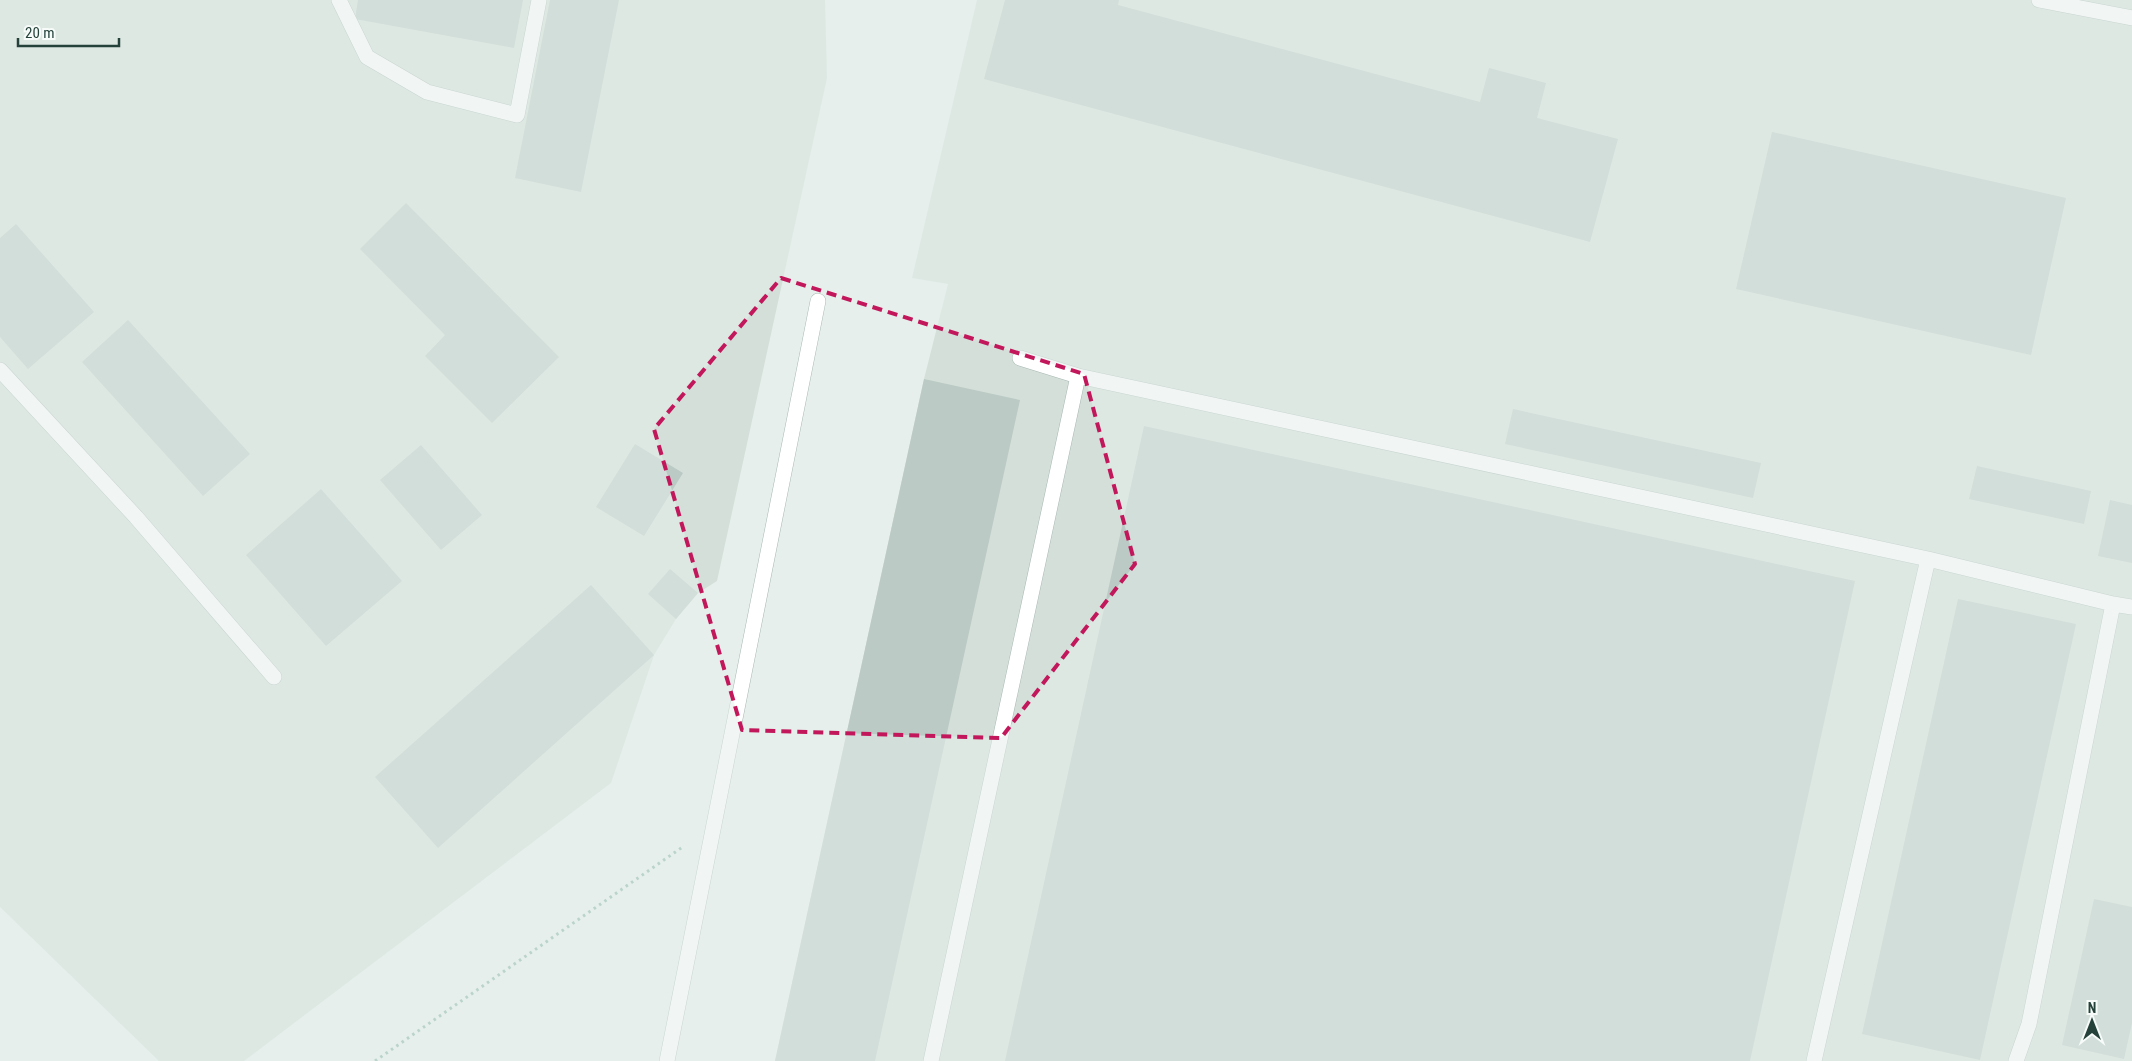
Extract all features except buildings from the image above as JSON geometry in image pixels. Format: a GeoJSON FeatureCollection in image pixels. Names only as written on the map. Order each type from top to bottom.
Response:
{"type":"FeatureCollection","features":[{"type":"Feature","properties":{"kind":"lane"},"geometry":{"type":"LineString","coordinates":[[339,0],[367,58],[426,92],[517,115],[539,0]]}},
{"type":"Feature","properties":{"kind":"lane"},"geometry":{"type":"LineString","coordinates":[[2039,0],[2132,18]]}},
{"type":"Feature","properties":{"kind":"lane"},"geometry":{"type":"LineString","coordinates":[[667,1061],[818,301]]}},
{"type":"Feature","properties":{"kind":"lane"},"geometry":{"type":"LineString","coordinates":[[1020,358],[1078,376],[1928,559],[2132,607]]}},
{"type":"Feature","properties":{"kind":"lane"},"geometry":{"type":"LineString","coordinates":[[0,370],[136,517],[274,677]]}},
{"type":"Feature","properties":{"kind":"lane"},"geometry":{"type":"LineString","coordinates":[[931,1061],[1078,376]]}},
{"type":"Feature","properties":{"kind":"lane"},"geometry":{"type":"LineString","coordinates":[[1814,1061],[1928,559]]}},
{"type":"Feature","properties":{"kind":"lane"},"geometry":{"type":"LineString","coordinates":[[2016,1061],[2029,1024],[2113,604]]}},
{"type":"Feature","properties":{"kind":"path"},"geometry":{"type":"LineString","coordinates":[[374,1061],[714,825]]}},
{"type":"Feature","properties":{"kind":"highlighted area"},"geometry":{"type":"Polygon","coordinates":[[[781,278],[1084,374],[1135,564],[1001,738],[742,730],[654,429],[781,278]]]}},
{"type":"Feature","properties":{"kind":"shaded area"},"geometry":{"type":"Polygon","coordinates":[[[0,0],[825,0],[827,78],[717,581],[698,593],[676,619],[654,655],[611,783],[244,1061],[159,1061],[0,907],[0,0]]]}},
{"type":"Feature","properties":{"kind":"shaded area"},"geometry":{"type":"Polygon","coordinates":[[[977,0],[2132,0],[2132,1061],[775,1061],[924,379],[948,284],[912,278],[977,0]]]}}]}
